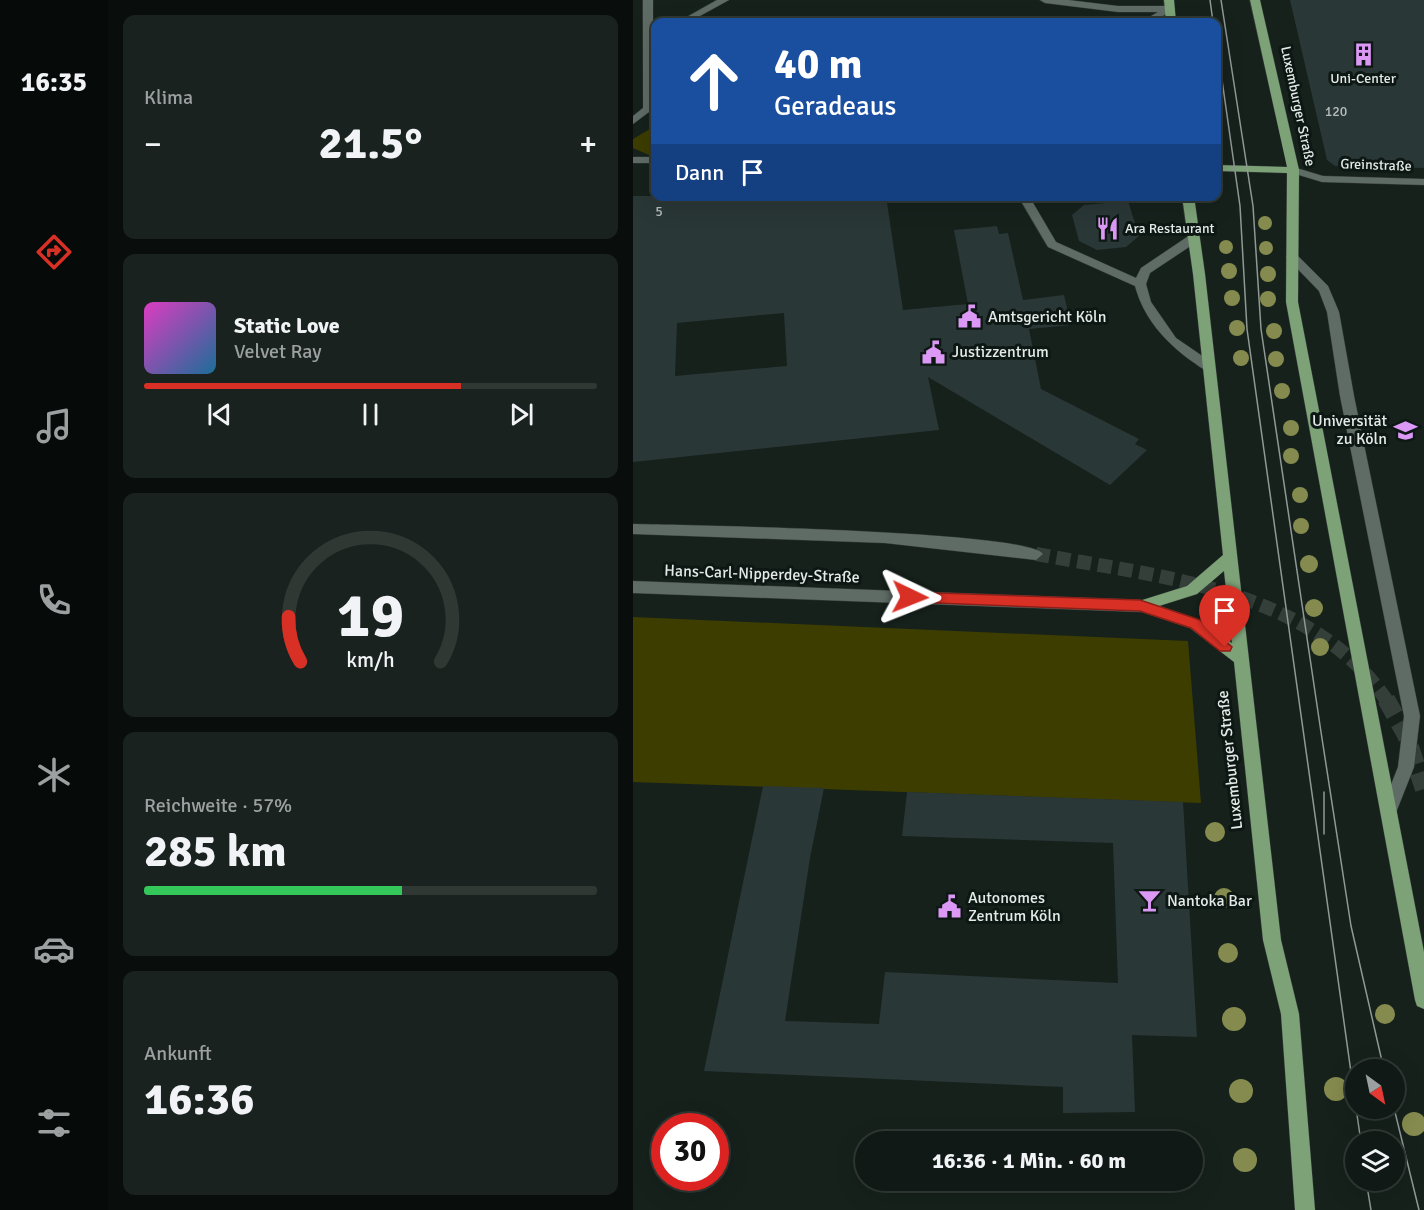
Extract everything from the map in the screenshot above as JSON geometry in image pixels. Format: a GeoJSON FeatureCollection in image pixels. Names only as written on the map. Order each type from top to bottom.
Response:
{"type":"FeatureCollection","features":[{"type":"Feature","properties":{"kind":"main road","name":"Luxemburger Straße"},"geometry":{"type":"LineString","coordinates":[[1255,0],[1293,170],[1292,302],[1424,1000]]}},
{"type":"Feature","properties":{"kind":"main road"},"geometry":{"type":"LineString","coordinates":[[1221,168],[1293,170]]}},
{"type":"Feature","properties":{"kind":"main road","name":"Luxemburger Straße"},"geometry":{"type":"LineString","coordinates":[[1189,201],[1272,940],[1290,1014],[1305,1210]]}},
{"type":"Feature","properties":{"kind":"main road"},"geometry":{"type":"LineString","coordinates":[[1140,606],[1191,590],[1229,558]]}},
{"type":"Feature","properties":{"kind":"main road"},"geometry":{"type":"LineString","coordinates":[[1140,606],[1195,624],[1240,658]]}},
{"type":"Feature","properties":{"kind":"street"},"geometry":{"type":"LineString","coordinates":[[648,0],[651,40]]}},
{"type":"Feature","properties":{"kind":"street"},"geometry":{"type":"LineString","coordinates":[[690,18],[724,0]]}},
{"type":"Feature","properties":{"kind":"street"},"geometry":{"type":"LineString","coordinates":[[1045,0],[1119,9],[1169,5]]}},
{"type":"Feature","properties":{"kind":"street"},"geometry":{"type":"LineString","coordinates":[[1151,18],[1169,5]]}},
{"type":"Feature","properties":{"kind":"street"},"geometry":{"type":"LineString","coordinates":[[633,121],[651,111]]}},
{"type":"Feature","properties":{"kind":"street"},"geometry":{"type":"LineString","coordinates":[[633,160],[651,160]]}},
{"type":"Feature","properties":{"kind":"street","name":"Greinstraße"},"geometry":{"type":"LineString","coordinates":[[1293,170],[1322,179],[1424,182]]}},
{"type":"Feature","properties":{"kind":"street"},"geometry":{"type":"LineString","coordinates":[[1026,201],[1052,244],[1140,284]]}},
{"type":"Feature","properties":{"kind":"street"},"geometry":{"type":"LineString","coordinates":[[1194,238],[1145,271],[1140,284],[1145,302],[1172,341],[1209,367]]}},
{"type":"Feature","properties":{"kind":"street"},"geometry":{"type":"LineString","coordinates":[[1292,257],[1324,288],[1333,312],[1347,396],[1412,716],[1406,766],[1389,810]]}},
{"type":"Feature","properties":{"kind":"street"},"geometry":{"type":"LineString","coordinates":[[633,529],[813,533],[986,546],[1036,554]]}},
{"type":"Feature","properties":{"kind":"street","name":"Hans-Carl-Nipperdey-Straße"},"geometry":{"type":"LineString","coordinates":[[633,587],[1140,606]]}},
{"type":"Feature","properties":{"kind":"shaded area"},"geometry":{"type":"Polygon","coordinates":[[[651,128],[651,155],[633,148],[633,139],[651,128]]]}},
{"type":"Feature","properties":{"kind":"shaded area"},"geometry":{"type":"Polygon","coordinates":[[[633,617],[1188,641],[1201,803],[633,782],[633,617]]]}},
{"type":"Feature","properties":{"kind":"building"},"geometry":{"type":"Polygon","coordinates":[[[1290,0],[1424,0],[1424,168],[1335,166],[1327,160],[1290,0]]]}},
{"type":"Feature","properties":{"kind":"building","name":"Justizzentrum"},"geometry":{"type":"Polygon","coordinates":[[[633,196],[651,196],[651,201],[887,201],[903,310],[968,304],[954,230],[997,226],[999,234],[1008,233],[1023,300],[1064,295],[1071,325],[1029,329],[1041,389],[1139,439],[1135,444],[1147,450],[1110,485],[928,377],[939,430],[633,462],[633,196]],[[784,313],[677,323],[675,376],[787,366],[784,313]]]}},
{"type":"Feature","properties":{"kind":"building"},"geometry":{"type":"Polygon","coordinates":[[[1128,201],[1139,236],[1126,247],[1097,250],[1079,241],[1072,215],[1084,205],[1128,201]]]}},
{"type":"Feature","properties":{"kind":"building"},"geometry":{"type":"Polygon","coordinates":[[[763,786],[824,788],[810,858],[785,1021],[879,1024],[885,972],[1118,983],[1113,843],[902,836],[907,792],[1183,802],[1197,1037],[1132,1035],[1135,1112],[1063,1113],[1063,1087],[704,1071],[763,786]]]}},
{"type":"Feature","properties":{"kind":"tunnel"},"geometry":{"type":"LineString","coordinates":[[1036,554],[1181,581],[1229,594],[1275,611],[1317,634],[1355,663],[1387,701]]}},
{"type":"Feature","properties":{"kind":"tunnel"},"geometry":{"type":"LineString","coordinates":[[1386,699],[1406,735],[1424,789]]}},
{"type":"Feature","properties":{"kind":"tram line"},"geometry":{"type":"LineString","coordinates":[[1210,0],[1212,18]]}},
{"type":"Feature","properties":{"kind":"tram line"},"geometry":{"type":"LineString","coordinates":[[1221,0],[1253,206],[1261,329],[1321,732],[1351,926],[1381,1059]]}},
{"type":"Feature","properties":{"kind":"tram line"},"geometry":{"type":"LineString","coordinates":[[1221,73],[1240,206],[1247,329],[1359,1131]]}},
{"type":"Feature","properties":{"kind":"tram line"},"geometry":{"type":"LineString","coordinates":[[1324,792],[1324,834]]}},
{"type":"Feature","properties":{"kind":"tram line"},"geometry":{"type":"LineString","coordinates":[[1397,1119],[1419,1210]]}},
{"type":"Feature","properties":{"kind":"tram line"},"geometry":{"type":"LineString","coordinates":[[1368,1191],[1371,1210]]}},
{"type":"Feature","properties":{"kind":"place","name":"Uni-Center"},"geometry":{"type":"Point","coordinates":[1363,54]}},
{"type":"Feature","properties":{"kind":"place","name":"Ara Restaurant"},"geometry":{"type":"Point","coordinates":[1107,228]}},
{"type":"Feature","properties":{"kind":"place","name":"Amtsgericht Köln"},"geometry":{"type":"Point","coordinates":[970,317]}},
{"type":"Feature","properties":{"kind":"place","name":"Justizzentrum"},"geometry":{"type":"Point","coordinates":[934,352]}},
{"type":"Feature","properties":{"kind":"place","name":"Universität zu Köln"},"geometry":{"type":"Point","coordinates":[1405,430]}},
{"type":"Feature","properties":{"kind":"place","name":"Nantoka Bar"},"geometry":{"type":"Point","coordinates":[1149,901]}},
{"type":"Feature","properties":{"kind":"place","name":"Autonomes Zentrum Köln"},"geometry":{"type":"Point","coordinates":[950,907]}},
{"type":"Feature","properties":{"kind":"route"},"geometry":{"type":"LineString","coordinates":[[910,597],[1140,606],[1195,624],[1225,647]]}}]}
